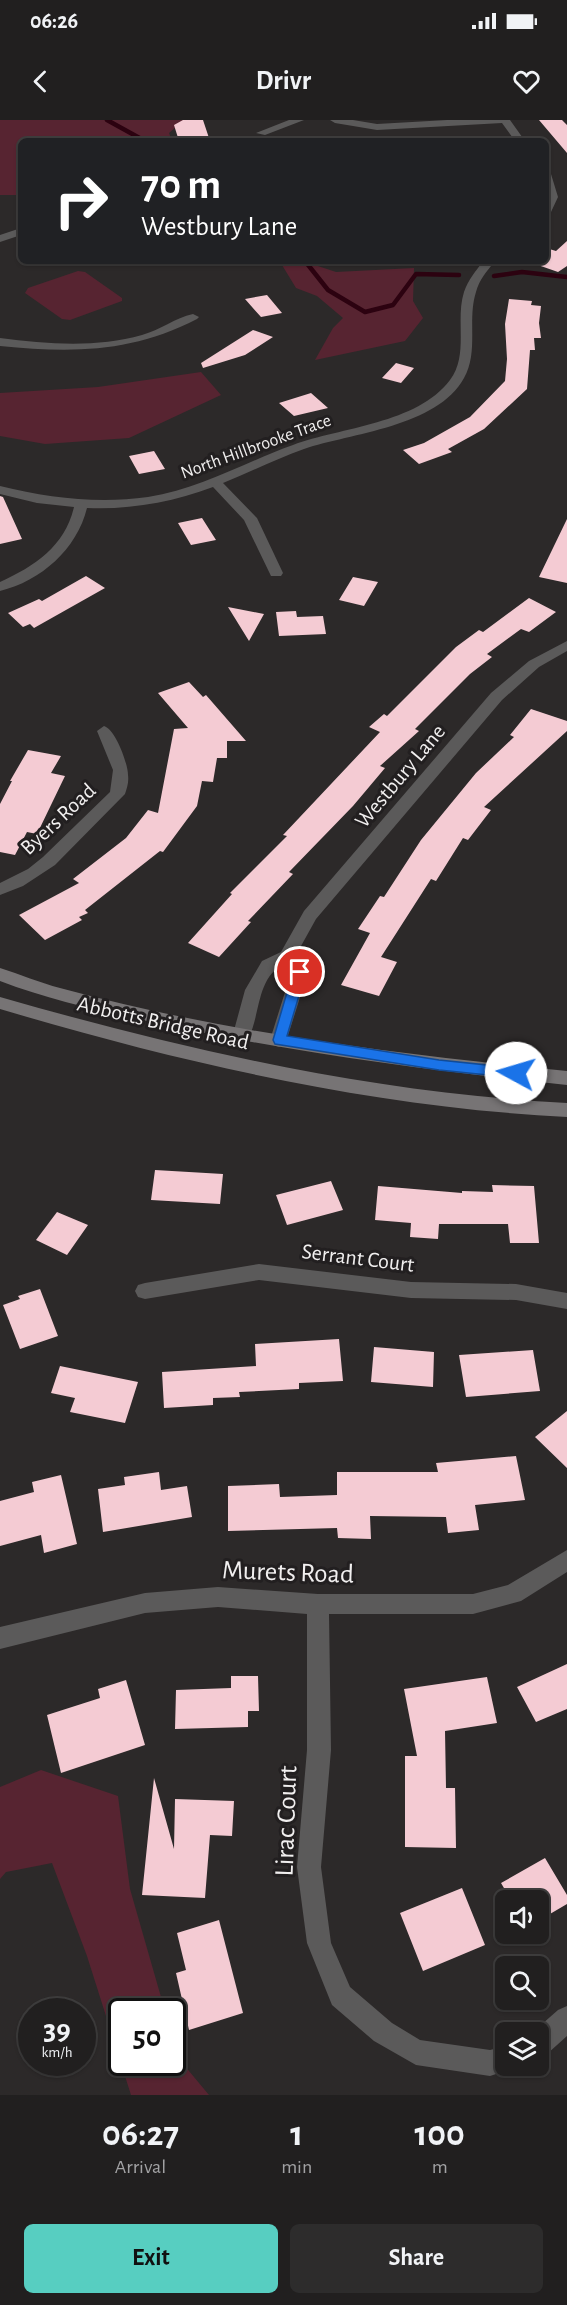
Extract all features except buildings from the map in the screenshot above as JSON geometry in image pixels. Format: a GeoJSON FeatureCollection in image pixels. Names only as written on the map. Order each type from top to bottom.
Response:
{"type":"FeatureCollection","features":[{"type":"Feature","properties":{"kind":"main road","name":"Abbotts Bridge Road"},"geometry":{"type":"LineString","coordinates":[[0,974],[95,1004],[242,1034],[439,1065],[567,1078]]}},
{"type":"Feature","properties":{"kind":"main road","name":"Abbotts Bridge Road"},"geometry":{"type":"LineString","coordinates":[[0,1003],[120,1038],[207,1059],[368,1089],[527,1108],[567,1110]]}},
{"type":"Feature","properties":{"kind":"street"},"geometry":{"type":"LineString","coordinates":[[261,133],[299,120]]}},
{"type":"Feature","properties":{"kind":"street"},"geometry":{"type":"LineString","coordinates":[[334,120],[377,127],[500,120]]}},
{"type":"Feature","properties":{"kind":"street"},"geometry":{"type":"LineString","coordinates":[[505,120],[518,138]]}},
{"type":"Feature","properties":{"kind":"street"},"geometry":{"type":"LineString","coordinates":[[549,186],[552,197],[549,204]]}},
{"type":"Feature","properties":{"kind":"street"},"geometry":{"type":"LineString","coordinates":[[0,239],[18,232]]}},
{"type":"Feature","properties":{"kind":"street","name":"North Hillbrooke Trace"},"geometry":{"type":"LineString","coordinates":[[0,490],[33,499],[81,505],[150,501],[216,483],[300,446],[403,417],[440,397],[458,379],[466,359],[465,324],[468,294],[474,280],[487,264]]}},
{"type":"Feature","properties":{"kind":"street"},"geometry":{"type":"LineString","coordinates":[[0,342],[43,347],[104,347],[155,336],[193,317]]}},
{"type":"Feature","properties":{"kind":"street"},"geometry":{"type":"LineString","coordinates":[[216,483],[250,518],[276,573]]}},
{"type":"Feature","properties":{"kind":"street"},"geometry":{"type":"LineString","coordinates":[[0,587],[24,576],[54,556],[75,530],[81,505]]}},
{"type":"Feature","properties":{"kind":"street","name":"Westbury Lane"},"geometry":{"type":"LineString","coordinates":[[242,1034],[261,975],[268,965],[287,956],[310,915],[513,679],[545,656],[567,645]]}},
{"type":"Feature","properties":{"kind":"street","name":"Byers Road"},"geometry":{"type":"LineString","coordinates":[[0,889],[24,879],[42,867],[117,794],[122,779],[121,769],[104,731]]}},
{"type":"Feature","properties":{"kind":"street"},"geometry":{"type":"LineString","coordinates":[[279,1040],[300,972],[287,956]]}},
{"type":"Feature","properties":{"kind":"street","name":"Serrant Court"},"geometry":{"type":"LineString","coordinates":[[145,1291],[259,1272],[411,1290],[516,1292],[567,1301]]}},
{"type":"Feature","properties":{"kind":"street","name":"Murets Road"},"geometry":{"type":"LineString","coordinates":[[0,1638],[146,1603],[218,1597],[318,1604],[473,1604],[513,1594],[567,1560]]}},
{"type":"Feature","properties":{"kind":"street","name":"Lirac Court"},"geometry":{"type":"LineString","coordinates":[[318,1604],[319,1750],[309,1867],[319,1943],[341,1996],[382,2032],[416,2052],[490,2063],[495,2062]]}},
{"type":"Feature","properties":{"kind":"street"},"geometry":{"type":"LineString","coordinates":[[549,2035],[567,2019]]}},
{"type":"Feature","properties":{"kind":"shaded area"},"geometry":{"type":"Polygon","coordinates":[[[0,120],[184,120],[169,133],[171,138],[18,138],[18,195],[0,195],[0,120]]]}},
{"type":"Feature","properties":{"kind":"shaded area"},"geometry":{"type":"Polygon","coordinates":[[[282,265],[315,265],[336,272],[414,268],[413,301],[423,318],[405,341],[315,360],[333,328],[343,318],[317,296],[296,288],[282,265]]]}},
{"type":"Feature","properties":{"kind":"shaded area"},"geometry":{"type":"Polygon","coordinates":[[[78,271],[85,272],[122,298],[122,301],[70,320],[62,319],[25,293],[28,288],[78,271]]]}},
{"type":"Feature","properties":{"kind":"shaded area"},"geometry":{"type":"Polygon","coordinates":[[[201,372],[221,395],[129,438],[45,444],[0,436],[0,393],[98,387],[201,372]]]}},
{"type":"Feature","properties":{"kind":"shaded area"},"geometry":{"type":"Polygon","coordinates":[[[41,1770],[118,1796],[130,1889],[161,1998],[108,1998],[108,2022],[87,1956],[52,1863],[6,1872],[0,1879],[0,1787],[41,1770]]]}},
{"type":"Feature","properties":{"kind":"shaded area"},"geometry":{"type":"Polygon","coordinates":[[[186,2067],[209,2095],[131,2095],[125,2076],[186,2076],[186,2067]]]}},
{"type":"Feature","properties":{"kind":"waterway"},"geometry":{"type":"LineString","coordinates":[[107,120],[140,138]]}},
{"type":"Feature","properties":{"kind":"waterway"},"geometry":{"type":"LineString","coordinates":[[307,264],[328,290],[365,312],[393,305],[416,274],[459,275]]}},
{"type":"Feature","properties":{"kind":"waterway"},"geometry":{"type":"LineString","coordinates":[[494,276],[522,272],[567,277]]}},
{"type":"Feature","properties":{"kind":"route"},"geometry":{"type":"LineString","coordinates":[[300,972],[279,1040],[439,1065],[516,1073]]}}]}
